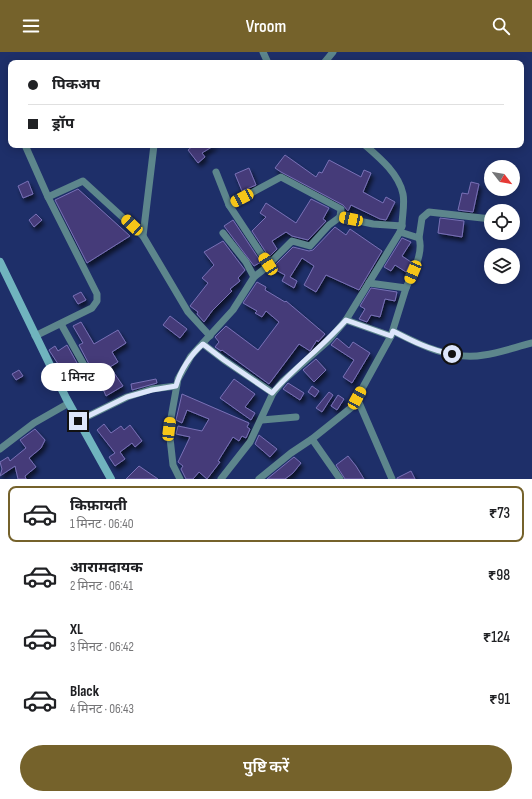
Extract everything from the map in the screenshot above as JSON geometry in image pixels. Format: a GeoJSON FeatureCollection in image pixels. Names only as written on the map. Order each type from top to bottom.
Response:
{"type":"FeatureCollection","features":[{"type":"Feature","properties":{"kind":"main road"},"geometry":{"type":"LineString","coordinates":[[0,262],[78,421],[111,479]]}},
{"type":"Feature","properties":{"kind":"street"},"geometry":{"type":"LineString","coordinates":[[326,60],[333,52]]}},
{"type":"Feature","properties":{"kind":"street"},"geometry":{"type":"LineString","coordinates":[[26,148],[48,197],[97,294],[97,300],[92,308],[35,336]]}},
{"type":"Feature","properties":{"kind":"street"},"geometry":{"type":"LineString","coordinates":[[143,236],[154,148]]}},
{"type":"Feature","properties":{"kind":"street"},"geometry":{"type":"LineString","coordinates":[[222,479],[250,442],[262,420],[272,393],[287,377],[327,342],[346,320],[401,229],[403,194],[395,176],[380,157],[369,148]]}},
{"type":"Feature","properties":{"kind":"street"},"geometry":{"type":"LineString","coordinates":[[216,172],[230,205],[268,264]]}},
{"type":"Feature","properties":{"kind":"street"},"geometry":{"type":"LineString","coordinates":[[180,479],[173,465],[169,429],[178,379],[192,356],[233,310],[254,277],[292,242],[310,246],[329,225],[340,217],[341,209],[281,177],[230,205]]}},
{"type":"Feature","properties":{"kind":"street"},"geometry":{"type":"LineString","coordinates":[[48,197],[83,181],[143,236],[188,312],[210,336]]}},
{"type":"Feature","properties":{"kind":"street"},"geometry":{"type":"LineString","coordinates":[[259,479],[352,407],[392,334],[406,288],[417,259],[422,218],[429,212],[484,218]]}},
{"type":"Feature","properties":{"kind":"street"},"geometry":{"type":"LineString","coordinates":[[340,217],[401,229],[419,238]]}},
{"type":"Feature","properties":{"kind":"street"},"geometry":{"type":"LineString","coordinates":[[223,233],[246,262],[254,277]]}},
{"type":"Feature","properties":{"kind":"street"},"geometry":{"type":"LineString","coordinates":[[369,282],[406,288]]}},
{"type":"Feature","properties":{"kind":"street"},"geometry":{"type":"LineString","coordinates":[[346,320],[392,334],[439,352],[466,356],[483,356],[532,343]]}},
{"type":"Feature","properties":{"kind":"street"},"geometry":{"type":"LineString","coordinates":[[61,324],[89,374]]}},
{"type":"Feature","properties":{"kind":"street"},"geometry":{"type":"LineString","coordinates":[[203,344],[272,393]]}},
{"type":"Feature","properties":{"kind":"street"},"geometry":{"type":"LineString","coordinates":[[78,421],[127,397],[152,390],[176,386]]}},
{"type":"Feature","properties":{"kind":"street"},"geometry":{"type":"LineString","coordinates":[[357,398],[392,479]]}},
{"type":"Feature","properties":{"kind":"street"},"geometry":{"type":"LineString","coordinates":[[0,449],[34,424],[69,403]]}},
{"type":"Feature","properties":{"kind":"street"},"geometry":{"type":"LineString","coordinates":[[262,420],[296,417]]}},
{"type":"Feature","properties":{"kind":"street"},"geometry":{"type":"LineString","coordinates":[[312,439],[340,479]]}},
{"type":"Feature","properties":{"kind":"building"},"geometry":{"type":"Polygon","coordinates":[[[190,148],[210,148],[202,153],[205,157],[198,163],[188,150],[190,148]]]}},
{"type":"Feature","properties":{"kind":"building"},"geometry":{"type":"Polygon","coordinates":[[[285,155],[316,177],[319,172],[322,173],[329,160],[361,177],[364,170],[371,173],[363,192],[383,203],[386,197],[395,202],[386,220],[380,219],[351,205],[348,211],[343,205],[281,172],[275,168],[285,155]]]}},
{"type":"Feature","properties":{"kind":"building"},"geometry":{"type":"Polygon","coordinates":[[[249,168],[256,185],[242,191],[235,174],[249,168]]]}},
{"type":"Feature","properties":{"kind":"building"},"geometry":{"type":"Polygon","coordinates":[[[28,181],[33,194],[23,198],[18,186],[28,181]]]}},
{"type":"Feature","properties":{"kind":"building"},"geometry":{"type":"Polygon","coordinates":[[[471,182],[479,184],[473,212],[458,210],[462,193],[468,194],[471,182]]]}},
{"type":"Feature","properties":{"kind":"building"},"geometry":{"type":"Polygon","coordinates":[[[78,189],[130,236],[87,263],[55,200],[78,189]]]}},
{"type":"Feature","properties":{"kind":"building"},"geometry":{"type":"Polygon","coordinates":[[[311,199],[329,208],[323,219],[326,221],[308,240],[292,236],[286,232],[272,241],[277,249],[269,257],[252,231],[266,217],[260,213],[266,203],[296,223],[311,199]]]}},
{"type":"Feature","properties":{"kind":"building"},"geometry":{"type":"Polygon","coordinates":[[[36,214],[42,220],[34,227],[29,220],[36,214]]]}},
{"type":"Feature","properties":{"kind":"building"},"geometry":{"type":"Polygon","coordinates":[[[440,218],[464,221],[462,237],[438,233],[440,218]]]}},
{"type":"Feature","properties":{"kind":"building"},"geometry":{"type":"Polygon","coordinates":[[[233,220],[261,262],[254,266],[224,226],[233,220]]]}},
{"type":"Feature","properties":{"kind":"building"},"geometry":{"type":"Polygon","coordinates":[[[335,227],[346,235],[350,229],[382,251],[359,290],[326,275],[316,292],[304,285],[314,266],[302,258],[290,277],[297,281],[294,288],[282,281],[285,275],[272,268],[293,247],[309,251],[313,250],[335,227]]]}},
{"type":"Feature","properties":{"kind":"building"},"geometry":{"type":"Polygon","coordinates":[[[402,238],[411,242],[402,256],[411,262],[406,272],[395,265],[391,271],[384,267],[402,238]]]}},
{"type":"Feature","properties":{"kind":"building"},"geometry":{"type":"Polygon","coordinates":[[[223,241],[245,270],[238,278],[240,281],[230,289],[232,291],[212,311],[204,322],[197,314],[198,312],[190,306],[208,283],[202,278],[214,265],[204,252],[223,241]]]}},
{"type":"Feature","properties":{"kind":"building"},"geometry":{"type":"Polygon","coordinates":[[[257,282],[266,287],[265,290],[285,302],[286,301],[325,334],[318,342],[317,340],[310,351],[299,344],[269,384],[222,350],[221,351],[215,347],[219,342],[215,337],[226,326],[258,350],[279,322],[266,311],[262,317],[255,313],[257,311],[243,303],[257,282]]]}},
{"type":"Feature","properties":{"kind":"building"},"geometry":{"type":"Polygon","coordinates":[[[371,288],[397,292],[395,301],[385,299],[380,317],[371,315],[367,322],[359,319],[365,309],[360,306],[371,288]]]}},
{"type":"Feature","properties":{"kind":"building"},"geometry":{"type":"Polygon","coordinates":[[[81,292],[86,300],[78,304],[73,296],[81,292]]]}},
{"type":"Feature","properties":{"kind":"building"},"geometry":{"type":"Polygon","coordinates":[[[170,316],[187,329],[180,338],[163,325],[170,316]]]}},
{"type":"Feature","properties":{"kind":"building"},"geometry":{"type":"Polygon","coordinates":[[[81,322],[94,344],[118,330],[126,343],[112,352],[118,362],[110,367],[123,386],[106,396],[103,389],[111,385],[101,370],[96,372],[91,365],[90,366],[79,345],[83,343],[73,326],[81,322]]]}},
{"type":"Feature","properties":{"kind":"building"},"geometry":{"type":"Polygon","coordinates":[[[337,338],[349,348],[353,342],[370,353],[352,383],[343,377],[354,360],[331,345],[337,338]]]}},
{"type":"Feature","properties":{"kind":"building"},"geometry":{"type":"Polygon","coordinates":[[[67,345],[82,372],[68,382],[64,377],[63,378],[58,369],[60,367],[49,350],[55,346],[58,351],[67,345]]]}},
{"type":"Feature","properties":{"kind":"building"},"geometry":{"type":"Polygon","coordinates":[[[316,359],[326,370],[314,382],[303,370],[316,359]]]}},
{"type":"Feature","properties":{"kind":"building"},"geometry":{"type":"Polygon","coordinates":[[[19,370],[23,376],[16,380],[12,374],[19,370]]]}},
{"type":"Feature","properties":{"kind":"building"},"geometry":{"type":"Polygon","coordinates":[[[156,379],[157,383],[132,390],[131,384],[156,379]]]}},
{"type":"Feature","properties":{"kind":"building"},"geometry":{"type":"Polygon","coordinates":[[[234,379],[255,394],[245,407],[255,413],[251,420],[220,398],[234,379]]]}},
{"type":"Feature","properties":{"kind":"building"},"geometry":{"type":"Polygon","coordinates":[[[288,383],[304,393],[300,400],[283,389],[288,383]]]}},
{"type":"Feature","properties":{"kind":"building"},"geometry":{"type":"Polygon","coordinates":[[[312,386],[319,391],[315,397],[308,392],[312,386]]]}},
{"type":"Feature","properties":{"kind":"building"},"geometry":{"type":"Polygon","coordinates":[[[329,392],[333,395],[322,412],[316,408],[329,392]]]}},
{"type":"Feature","properties":{"kind":"building"},"geometry":{"type":"Polygon","coordinates":[[[182,394],[249,423],[247,427],[250,429],[246,438],[242,436],[239,441],[233,437],[218,461],[220,462],[207,479],[199,472],[193,479],[186,479],[181,469],[183,466],[178,462],[190,437],[176,434],[178,426],[202,431],[209,419],[187,410],[182,423],[176,420],[182,394]]]}},
{"type":"Feature","properties":{"kind":"building"},"geometry":{"type":"Polygon","coordinates":[[[338,395],[344,399],[337,410],[331,406],[338,395]]]}},
{"type":"Feature","properties":{"kind":"building"},"geometry":{"type":"Polygon","coordinates":[[[104,424],[111,433],[121,426],[124,430],[130,425],[142,441],[135,447],[132,443],[120,452],[125,459],[115,466],[109,457],[115,453],[97,430],[104,424]]]}},
{"type":"Feature","properties":{"kind":"building"},"geometry":{"type":"Polygon","coordinates":[[[35,429],[45,440],[41,448],[29,458],[36,467],[25,476],[26,479],[18,479],[15,466],[0,476],[2,469],[0,462],[8,457],[10,461],[26,448],[20,440],[35,429]]]}},
{"type":"Feature","properties":{"kind":"building"},"geometry":{"type":"Polygon","coordinates":[[[259,435],[277,449],[270,457],[255,444],[259,435]]]}},
{"type":"Feature","properties":{"kind":"building"},"geometry":{"type":"Polygon","coordinates":[[[348,456],[364,479],[345,479],[336,465],[348,456]]]}},
{"type":"Feature","properties":{"kind":"building"},"geometry":{"type":"Polygon","coordinates":[[[294,457],[301,463],[293,473],[285,479],[267,479],[294,457]]]}},
{"type":"Feature","properties":{"kind":"building"},"geometry":{"type":"Polygon","coordinates":[[[139,466],[158,479],[126,479],[139,466]]]}},
{"type":"Feature","properties":{"kind":"building"},"geometry":{"type":"Polygon","coordinates":[[[411,471],[415,479],[397,479],[397,478],[411,471]]]}},
{"type":"Feature","properties":{"kind":"route"},"geometry":{"type":"LineString","coordinates":[[78,421],[127,397],[152,390],[176,386],[178,379],[192,356],[203,344],[272,393],[283,381],[327,342],[346,320],[391,336],[393,331],[417,344],[439,352],[452,354]]}}]}
